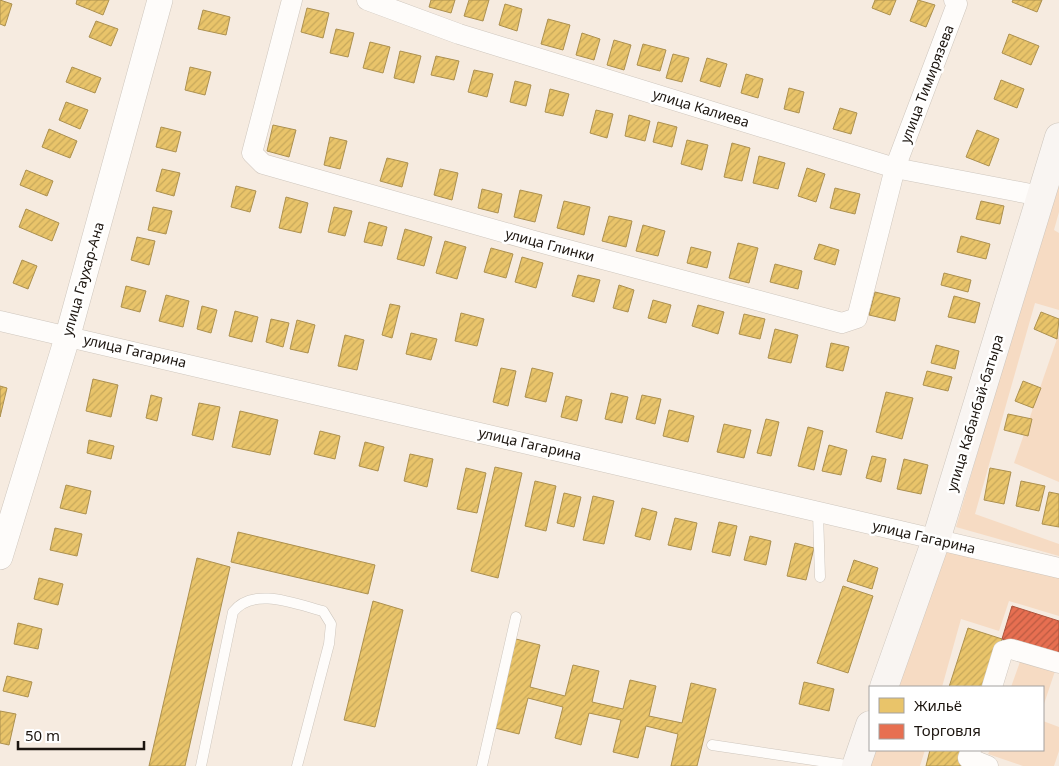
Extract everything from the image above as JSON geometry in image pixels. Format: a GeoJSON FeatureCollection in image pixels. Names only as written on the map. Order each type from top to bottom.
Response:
{"type":"FeatureCollection","features":[{"type":"Feature","properties":{"kind":"main road","name":"улица Кабанбай-батыра"},"geometry":{"type":"LineString","coordinates":[[884,686],[936,540],[1059,137]]}},
{"type":"Feature","properties":{"kind":"main road"},"geometry":{"type":"LineString","coordinates":[[854,766],[869,728]]}},
{"type":"Feature","properties":{"kind":"street","name":"улица Гаухар-Ана"},"geometry":{"type":"LineString","coordinates":[[0,557],[68,336],[160,0]]}},
{"type":"Feature","properties":{"kind":"street","name":"улица Глинки"},"geometry":{"type":"LineString","coordinates":[[292,0],[252,154],[263,164],[531,240],[842,323],[857,318],[895,168]]}},
{"type":"Feature","properties":{"kind":"street","name":"улица Калиева"},"geometry":{"type":"LineString","coordinates":[[367,0],[459,34],[895,168],[1041,196]]}},
{"type":"Feature","properties":{"kind":"street","name":"улица Тимирязева"},"geometry":{"type":"LineString","coordinates":[[895,168],[957,4],[954,0]]}},
{"type":"Feature","properties":{"kind":"street","name":"улица Гагарина"},"geometry":{"type":"LineString","coordinates":[[0,321],[1059,568]]}},
{"type":"Feature","properties":{"kind":"street"},"geometry":{"type":"LineString","coordinates":[[992,686],[1003,652],[1011,648],[1059,663]]}},
{"type":"Feature","properties":{"kind":"street"},"geometry":{"type":"LineString","coordinates":[[968,758],[988,766]]}},
{"type":"Feature","properties":{"kind":"lane"},"geometry":{"type":"LineString","coordinates":[[818,513],[820,577]]}},
{"type":"Feature","properties":{"kind":"lane"},"geometry":{"type":"LineString","coordinates":[[201,766],[233,612],[240,603],[254,598],[323,611],[331,624],[329,644],[297,766]]}},
{"type":"Feature","properties":{"kind":"lane"},"geometry":{"type":"LineString","coordinates":[[482,766],[516,617]]}},
{"type":"Feature","properties":{"kind":"lane"},"geometry":{"type":"LineString","coordinates":[[712,745],[854,766]]}},
{"type":"Feature","properties":{"kind":"shaded area"},"geometry":{"type":"Polygon","coordinates":[[[1059,172],[1059,212],[1054,230],[1059,233],[1059,310],[1035,303],[975,514],[1059,544],[1059,556],[956,527],[1059,172]]]}},
{"type":"Feature","properties":{"kind":"shaded area"},"geometry":{"type":"Polygon","coordinates":[[[1059,333],[1059,482],[1014,463],[1059,333]]]}},
{"type":"Feature","properties":{"kind":"shaded area"},"geometry":{"type":"Polygon","coordinates":[[[939,546],[1059,574],[1059,616],[1009,601],[999,631],[961,619],[942,686],[890,686],[939,546]]]}},
{"type":"Feature","properties":{"kind":"shaded area"},"geometry":{"type":"Polygon","coordinates":[[[1021,659],[1055,671],[1044,704],[1044,686],[1011,686],[1021,659]]]}},
{"type":"Feature","properties":{"kind":"shaded area"},"geometry":{"type":"Polygon","coordinates":[[[1044,721],[1059,727],[1059,751],[1054,766],[1023,766],[988,754],[990,751],[1044,751],[1044,721]]]}},
{"type":"Feature","properties":{"kind":"shaded area"},"geometry":{"type":"Polygon","coordinates":[[[870,751],[925,751],[920,766],[863,766],[870,751]]]}},
{"type":"Feature","properties":{"kind":"building: Жильё"},"geometry":{"type":"Polygon","coordinates":[[[0,0],[12,4],[5,26],[0,24],[0,0]]]}},
{"type":"Feature","properties":{"kind":"building: Жильё"},"geometry":{"type":"Polygon","coordinates":[[[77,0],[109,0],[103,15],[76,4],[77,0]]]}},
{"type":"Feature","properties":{"kind":"building: Жильё"},"geometry":{"type":"Polygon","coordinates":[[[431,0],[455,0],[451,13],[429,7],[431,0]]]}},
{"type":"Feature","properties":{"kind":"building: Жильё"},"geometry":{"type":"Polygon","coordinates":[[[469,0],[489,0],[483,21],[464,16],[469,0]]]}},
{"type":"Feature","properties":{"kind":"building: Жильё"},"geometry":{"type":"Polygon","coordinates":[[[875,0],[896,0],[890,15],[872,8],[875,0]]]}},
{"type":"Feature","properties":{"kind":"building: Жильё"},"geometry":{"type":"Polygon","coordinates":[[[918,0],[935,5],[926,27],[910,21],[918,0]]]}},
{"type":"Feature","properties":{"kind":"building: Жильё"},"geometry":{"type":"Polygon","coordinates":[[[1013,0],[1042,0],[1037,12],[1012,2],[1013,0]]]}},
{"type":"Feature","properties":{"kind":"building: Жильё"},"geometry":{"type":"Polygon","coordinates":[[[505,4],[522,9],[517,31],[499,25],[505,4]]]}},
{"type":"Feature","properties":{"kind":"building: Жильё"},"geometry":{"type":"Polygon","coordinates":[[[307,8],[329,13],[323,38],[301,32],[307,8]]]}},
{"type":"Feature","properties":{"kind":"building: Жильё"},"geometry":{"type":"Polygon","coordinates":[[[203,10],[230,17],[226,35],[198,29],[203,10]]]}},
{"type":"Feature","properties":{"kind":"building: Жильё"},"geometry":{"type":"Polygon","coordinates":[[[548,19],[570,25],[563,50],[541,44],[548,19]]]}},
{"type":"Feature","properties":{"kind":"building: Жильё"},"geometry":{"type":"Polygon","coordinates":[[[96,21],[118,29],[111,46],[89,37],[96,21]]]}},
{"type":"Feature","properties":{"kind":"building: Жильё"},"geometry":{"type":"Polygon","coordinates":[[[336,29],[354,33],[348,57],[330,53],[336,29]]]}},
{"type":"Feature","properties":{"kind":"building: Жильё"},"geometry":{"type":"Polygon","coordinates":[[[582,33],[600,39],[594,60],[576,55],[582,33]]]}},
{"type":"Feature","properties":{"kind":"building: Жильё"},"geometry":{"type":"Polygon","coordinates":[[[1009,34],[1039,46],[1031,65],[1002,53],[1009,34]]]}},
{"type":"Feature","properties":{"kind":"building: Жильё"},"geometry":{"type":"Polygon","coordinates":[[[614,40],[631,45],[624,70],[607,65],[614,40]]]}},
{"type":"Feature","properties":{"kind":"building: Жильё"},"geometry":{"type":"Polygon","coordinates":[[[370,42],[390,47],[383,73],[363,68],[370,42]]]}},
{"type":"Feature","properties":{"kind":"building: Жильё"},"geometry":{"type":"Polygon","coordinates":[[[643,44],[666,50],[660,71],[637,65],[643,44]]]}},
{"type":"Feature","properties":{"kind":"building: Жильё"},"geometry":{"type":"Polygon","coordinates":[[[400,51],[421,56],[414,83],[394,78],[400,51]]]}},
{"type":"Feature","properties":{"kind":"building: Жильё"},"geometry":{"type":"Polygon","coordinates":[[[673,54],[689,58],[682,82],[666,78],[673,54]]]}},
{"type":"Feature","properties":{"kind":"building: Жильё"},"geometry":{"type":"Polygon","coordinates":[[[436,56],[459,61],[454,80],[431,75],[436,56]]]}},
{"type":"Feature","properties":{"kind":"building: Жильё"},"geometry":{"type":"Polygon","coordinates":[[[707,58],[727,64],[720,87],[700,81],[707,58]]]}},
{"type":"Feature","properties":{"kind":"building: Жильё"},"geometry":{"type":"Polygon","coordinates":[[[72,67],[101,78],[95,93],[66,82],[72,67]]]}},
{"type":"Feature","properties":{"kind":"building: Жильё"},"geometry":{"type":"Polygon","coordinates":[[[190,67],[211,72],[205,95],[185,90],[190,67]]]}},
{"type":"Feature","properties":{"kind":"building: Жильё"},"geometry":{"type":"Polygon","coordinates":[[[474,70],[493,74],[487,97],[468,92],[474,70]]]}},
{"type":"Feature","properties":{"kind":"building: Жильё"},"geometry":{"type":"Polygon","coordinates":[[[746,74],[763,79],[758,98],[741,93],[746,74]]]}},
{"type":"Feature","properties":{"kind":"building: Жильё"},"geometry":{"type":"Polygon","coordinates":[[[1001,80],[1024,89],[1017,108],[994,99],[1001,80]]]}},
{"type":"Feature","properties":{"kind":"building: Жильё"},"geometry":{"type":"Polygon","coordinates":[[[515,81],[531,85],[526,106],[510,102],[515,81]]]}},
{"type":"Feature","properties":{"kind":"building: Жильё"},"geometry":{"type":"Polygon","coordinates":[[[789,88],[804,92],[799,113],[784,109],[789,88]]]}},
{"type":"Feature","properties":{"kind":"building: Жильё"},"geometry":{"type":"Polygon","coordinates":[[[550,89],[569,94],[563,116],[545,112],[550,89]]]}},
{"type":"Feature","properties":{"kind":"building: Жильё"},"geometry":{"type":"Polygon","coordinates":[[[66,102],[88,110],[80,129],[59,120],[66,102]]]}},
{"type":"Feature","properties":{"kind":"building: Жильё"},"geometry":{"type":"Polygon","coordinates":[[[840,108],[857,113],[851,134],[833,129],[840,108]]]}},
{"type":"Feature","properties":{"kind":"building: Жильё"},"geometry":{"type":"Polygon","coordinates":[[[596,110],[613,114],[607,138],[590,133],[596,110]]]}},
{"type":"Feature","properties":{"kind":"building: Жильё"},"geometry":{"type":"Polygon","coordinates":[[[629,115],[650,121],[645,141],[625,136],[629,115]]]}},
{"type":"Feature","properties":{"kind":"building: Жильё"},"geometry":{"type":"Polygon","coordinates":[[[658,122],[677,127],[672,147],[653,142],[658,122]]]}},
{"type":"Feature","properties":{"kind":"building: Жильё"},"geometry":{"type":"Polygon","coordinates":[[[273,125],[296,130],[289,157],[267,151],[273,125]]]}},
{"type":"Feature","properties":{"kind":"building: Жильё"},"geometry":{"type":"Polygon","coordinates":[[[161,127],[181,132],[176,152],[156,147],[161,127]]]}},
{"type":"Feature","properties":{"kind":"building: Жильё"},"geometry":{"type":"Polygon","coordinates":[[[49,129],[77,141],[70,158],[42,147],[49,129]]]}},
{"type":"Feature","properties":{"kind":"building: Жильё"},"geometry":{"type":"Polygon","coordinates":[[[977,130],[999,139],[989,166],[966,157],[977,130]]]}},
{"type":"Feature","properties":{"kind":"building: Жильё"},"geometry":{"type":"Polygon","coordinates":[[[330,137],[347,141],[340,169],[324,165],[330,137]]]}},
{"type":"Feature","properties":{"kind":"building: Жильё"},"geometry":{"type":"Polygon","coordinates":[[[687,140],[708,145],[702,170],[681,164],[687,140]]]}},
{"type":"Feature","properties":{"kind":"building: Жильё"},"geometry":{"type":"Polygon","coordinates":[[[732,143],[750,148],[742,181],[724,177],[732,143]]]}},
{"type":"Feature","properties":{"kind":"building: Жильё"},"geometry":{"type":"Polygon","coordinates":[[[759,156],[785,163],[778,189],[753,183],[759,156]]]}},
{"type":"Feature","properties":{"kind":"building: Жильё"},"geometry":{"type":"Polygon","coordinates":[[[387,158],[408,163],[402,187],[380,181],[387,158]]]}},
{"type":"Feature","properties":{"kind":"building: Жильё"},"geometry":{"type":"Polygon","coordinates":[[[807,168],[825,174],[816,202],[798,196],[807,168]]]}},
{"type":"Feature","properties":{"kind":"building: Жильё"},"geometry":{"type":"Polygon","coordinates":[[[162,169],[180,173],[174,196],[156,191],[162,169]]]}},
{"type":"Feature","properties":{"kind":"building: Жильё"},"geometry":{"type":"Polygon","coordinates":[[[440,169],[458,173],[452,200],[434,195],[440,169]]]}},
{"type":"Feature","properties":{"kind":"building: Жильё"},"geometry":{"type":"Polygon","coordinates":[[[26,170],[53,181],[47,196],[20,185],[26,170]]]}},
{"type":"Feature","properties":{"kind":"building: Жильё"},"geometry":{"type":"Polygon","coordinates":[[[236,186],[256,191],[250,212],[231,207],[236,186]]]}},
{"type":"Feature","properties":{"kind":"building: Жильё"},"geometry":{"type":"Polygon","coordinates":[[[835,188],[860,194],[855,214],[830,208],[835,188]]]}},
{"type":"Feature","properties":{"kind":"building: Жильё"},"geometry":{"type":"Polygon","coordinates":[[[482,189],[502,194],[498,213],[478,208],[482,189]]]}},
{"type":"Feature","properties":{"kind":"building: Жильё"},"geometry":{"type":"Polygon","coordinates":[[[520,190],[542,195],[535,222],[514,217],[520,190]]]}},
{"type":"Feature","properties":{"kind":"building: Жильё"},"geometry":{"type":"Polygon","coordinates":[[[286,197],[308,203],[301,233],[279,228],[286,197]]]}},
{"type":"Feature","properties":{"kind":"building: Жильё"},"geometry":{"type":"Polygon","coordinates":[[[564,201],[590,207],[584,235],[557,228],[564,201]]]}},
{"type":"Feature","properties":{"kind":"building: Жильё"},"geometry":{"type":"Polygon","coordinates":[[[981,201],[1004,206],[1000,224],[976,219],[981,201]]]}},
{"type":"Feature","properties":{"kind":"building: Жильё"},"geometry":{"type":"Polygon","coordinates":[[[153,207],[172,211],[166,234],[148,230],[153,207]]]}},
{"type":"Feature","properties":{"kind":"building: Жильё"},"geometry":{"type":"Polygon","coordinates":[[[334,207],[352,211],[345,236],[328,232],[334,207]]]}},
{"type":"Feature","properties":{"kind":"building: Жильё"},"geometry":{"type":"Polygon","coordinates":[[[26,209],[59,223],[52,241],[19,227],[26,209]]]}},
{"type":"Feature","properties":{"kind":"building: Жильё"},"geometry":{"type":"Polygon","coordinates":[[[609,216],[632,221],[626,247],[602,241],[609,216]]]}},
{"type":"Feature","properties":{"kind":"building: Жильё"},"geometry":{"type":"Polygon","coordinates":[[[369,222],[387,227],[382,246],[364,242],[369,222]]]}},
{"type":"Feature","properties":{"kind":"building: Жильё"},"geometry":{"type":"Polygon","coordinates":[[[643,225],[665,231],[658,256],[636,251],[643,225]]]}},
{"type":"Feature","properties":{"kind":"building: Жильё"},"geometry":{"type":"Polygon","coordinates":[[[405,229],[432,237],[424,266],[397,259],[405,229]]]}},
{"type":"Feature","properties":{"kind":"building: Жильё"},"geometry":{"type":"Polygon","coordinates":[[[961,236],[990,244],[986,259],[957,252],[961,236]]]}},
{"type":"Feature","properties":{"kind":"building: Жильё"},"geometry":{"type":"Polygon","coordinates":[[[137,237],[155,241],[149,265],[131,260],[137,237]]]}},
{"type":"Feature","properties":{"kind":"building: Жильё"},"geometry":{"type":"Polygon","coordinates":[[[445,241],[466,247],[457,279],[436,273],[445,241]]]}},
{"type":"Feature","properties":{"kind":"building: Жильё"},"geometry":{"type":"Polygon","coordinates":[[[738,243],[758,248],[749,283],[729,278],[738,243]]]}},
{"type":"Feature","properties":{"kind":"building: Жильё"},"geometry":{"type":"Polygon","coordinates":[[[819,244],[839,250],[835,265],[814,259],[819,244]]]}},
{"type":"Feature","properties":{"kind":"building: Жильё"},"geometry":{"type":"Polygon","coordinates":[[[691,247],[711,252],[707,268],[687,263],[691,247]]]}},
{"type":"Feature","properties":{"kind":"building: Жильё"},"geometry":{"type":"Polygon","coordinates":[[[491,248],[513,254],[506,278],[484,272],[491,248]]]}},
{"type":"Feature","properties":{"kind":"building: Жильё"},"geometry":{"type":"Polygon","coordinates":[[[522,257],[543,263],[536,288],[515,282],[522,257]]]}},
{"type":"Feature","properties":{"kind":"building: Жильё"},"geometry":{"type":"Polygon","coordinates":[[[22,260],[37,266],[28,289],[13,283],[22,260]]]}},
{"type":"Feature","properties":{"kind":"building: Жильё"},"geometry":{"type":"Polygon","coordinates":[[[775,264],[802,271],[798,289],[770,282],[775,264]]]}},
{"type":"Feature","properties":{"kind":"building: Жильё"},"geometry":{"type":"Polygon","coordinates":[[[944,273],[971,280],[968,292],[941,285],[944,273]]]}},
{"type":"Feature","properties":{"kind":"building: Жильё"},"geometry":{"type":"Polygon","coordinates":[[[578,275],[600,280],[594,302],[572,296],[578,275]]]}},
{"type":"Feature","properties":{"kind":"building: Жильё"},"geometry":{"type":"Polygon","coordinates":[[[619,285],[634,290],[628,312],[613,308],[619,285]]]}},
{"type":"Feature","properties":{"kind":"building: Жильё"},"geometry":{"type":"Polygon","coordinates":[[[126,286],[146,291],[140,312],[121,307],[126,286]]]}},
{"type":"Feature","properties":{"kind":"building: Жильё"},"geometry":{"type":"Polygon","coordinates":[[[875,292],[900,298],[895,321],[869,315],[875,292]]]}},
{"type":"Feature","properties":{"kind":"building: Жильё"},"geometry":{"type":"Polygon","coordinates":[[[166,295],[189,301],[183,327],[159,321],[166,295]]]}},
{"type":"Feature","properties":{"kind":"building: Жильё"},"geometry":{"type":"Polygon","coordinates":[[[954,296],[980,303],[975,323],[948,317],[954,296]]]}},
{"type":"Feature","properties":{"kind":"building: Жильё"},"geometry":{"type":"Polygon","coordinates":[[[653,300],[671,305],[666,323],[648,318],[653,300]]]}},
{"type":"Feature","properties":{"kind":"building: Жильё"},"geometry":{"type":"Polygon","coordinates":[[[390,304],[400,306],[392,338],[382,335],[390,304]]]}},
{"type":"Feature","properties":{"kind":"building: Жильё"},"geometry":{"type":"Polygon","coordinates":[[[698,305],[724,312],[718,334],[692,326],[698,305]]]}},
{"type":"Feature","properties":{"kind":"building: Жильё"},"geometry":{"type":"Polygon","coordinates":[[[202,306],[217,310],[211,333],[197,329],[202,306]]]}},
{"type":"Feature","properties":{"kind":"building: Жильё"},"geometry":{"type":"Polygon","coordinates":[[[235,311],[258,317],[252,342],[229,336],[235,311]]]}},
{"type":"Feature","properties":{"kind":"building: Жильё"},"geometry":{"type":"Polygon","coordinates":[[[1041,312],[1059,319],[1057,339],[1034,329],[1041,312]]]}},
{"type":"Feature","properties":{"kind":"building: Жильё"},"geometry":{"type":"Polygon","coordinates":[[[461,313],[484,319],[477,346],[455,341],[461,313]]]}},
{"type":"Feature","properties":{"kind":"building: Жильё"},"geometry":{"type":"Polygon","coordinates":[[[744,314],[765,319],[760,339],[739,334],[744,314]]]}},
{"type":"Feature","properties":{"kind":"building: Жильё"},"geometry":{"type":"Polygon","coordinates":[[[271,319],[289,323],[283,347],[266,342],[271,319]]]}},
{"type":"Feature","properties":{"kind":"building: Жильё"},"geometry":{"type":"Polygon","coordinates":[[[297,320],[315,325],[308,353],[290,349],[297,320]]]}},
{"type":"Feature","properties":{"kind":"building: Жильё"},"geometry":{"type":"Polygon","coordinates":[[[775,329],[798,335],[791,363],[768,358],[775,329]]]}},
{"type":"Feature","properties":{"kind":"building: Жильё"},"geometry":{"type":"Polygon","coordinates":[[[411,333],[437,339],[431,360],[406,354],[411,333]]]}},
{"type":"Feature","properties":{"kind":"building: Жильё"},"geometry":{"type":"Polygon","coordinates":[[[345,335],[364,340],[357,370],[338,366],[345,335]]]}},
{"type":"Feature","properties":{"kind":"building: Жильё"},"geometry":{"type":"Polygon","coordinates":[[[831,343],[849,347],[843,371],[826,367],[831,343]]]}},
{"type":"Feature","properties":{"kind":"building: Жильё"},"geometry":{"type":"Polygon","coordinates":[[[936,345],[959,351],[955,369],[931,363],[936,345]]]}},
{"type":"Feature","properties":{"kind":"building: Жильё"},"geometry":{"type":"Polygon","coordinates":[[[501,368],[516,371],[508,406],[493,402],[501,368]]]}},
{"type":"Feature","properties":{"kind":"building: Жильё"},"geometry":{"type":"Polygon","coordinates":[[[532,368],[553,373],[546,402],[525,397],[532,368]]]}},
{"type":"Feature","properties":{"kind":"building: Жильё"},"geometry":{"type":"Polygon","coordinates":[[[927,371],[952,377],[948,391],[923,385],[927,371]]]}},
{"type":"Feature","properties":{"kind":"building: Жильё"},"geometry":{"type":"Polygon","coordinates":[[[93,379],[118,385],[111,417],[86,411],[93,379]]]}},
{"type":"Feature","properties":{"kind":"building: Жильё"},"geometry":{"type":"Polygon","coordinates":[[[1023,381],[1041,388],[1033,408],[1015,401],[1023,381]]]}},
{"type":"Feature","properties":{"kind":"building: Жильё"},"geometry":{"type":"Polygon","coordinates":[[[0,386],[7,388],[0,417],[0,386]]]}},
{"type":"Feature","properties":{"kind":"building: Жильё"},"geometry":{"type":"Polygon","coordinates":[[[886,392],[913,398],[902,439],[876,432],[886,392]]]}},
{"type":"Feature","properties":{"kind":"building: Жильё"},"geometry":{"type":"Polygon","coordinates":[[[611,393],[628,397],[622,423],[605,419],[611,393]]]}},
{"type":"Feature","properties":{"kind":"building: Жильё"},"geometry":{"type":"Polygon","coordinates":[[[151,395],[162,398],[157,421],[146,418],[151,395]]]}},
{"type":"Feature","properties":{"kind":"building: Жильё"},"geometry":{"type":"Polygon","coordinates":[[[642,395],[661,399],[655,424],[636,419],[642,395]]]}},
{"type":"Feature","properties":{"kind":"building: Жильё"},"geometry":{"type":"Polygon","coordinates":[[[566,396],[582,400],[577,421],[561,417],[566,396]]]}},
{"type":"Feature","properties":{"kind":"building: Жильё"},"geometry":{"type":"Polygon","coordinates":[[[199,403],[220,407],[213,440],[192,435],[199,403]]]}},
{"type":"Feature","properties":{"kind":"building: Жильё"},"geometry":{"type":"Polygon","coordinates":[[[669,410],[694,416],[688,442],[663,436],[669,410]]]}},
{"type":"Feature","properties":{"kind":"building: Жильё"},"geometry":{"type":"Polygon","coordinates":[[[240,411],[278,420],[270,455],[232,447],[240,411]]]}},
{"type":"Feature","properties":{"kind":"building: Жильё"},"geometry":{"type":"Polygon","coordinates":[[[1008,414],[1032,419],[1028,436],[1004,430],[1008,414]]]}},
{"type":"Feature","properties":{"kind":"building: Жильё"},"geometry":{"type":"Polygon","coordinates":[[[766,419],[779,422],[771,456],[757,453],[766,419]]]}},
{"type":"Feature","properties":{"kind":"building: Жильё"},"geometry":{"type":"Polygon","coordinates":[[[724,424],[751,430],[744,458],[717,452],[724,424]]]}},
{"type":"Feature","properties":{"kind":"building: Жильё"},"geometry":{"type":"Polygon","coordinates":[[[808,427],[823,431],[814,470],[798,466],[808,427]]]}},
{"type":"Feature","properties":{"kind":"building: Жильё"},"geometry":{"type":"Polygon","coordinates":[[[320,431],[340,436],[335,459],[314,454],[320,431]]]}},
{"type":"Feature","properties":{"kind":"building: Жильё"},"geometry":{"type":"Polygon","coordinates":[[[89,440],[114,446],[111,459],[87,453],[89,440]]]}},
{"type":"Feature","properties":{"kind":"building: Жильё"},"geometry":{"type":"Polygon","coordinates":[[[365,442],[384,447],[378,471],[359,466],[365,442]]]}},
{"type":"Feature","properties":{"kind":"building: Жильё"},"geometry":{"type":"Polygon","coordinates":[[[829,445],[847,450],[841,475],[822,471],[829,445]]]}},
{"type":"Feature","properties":{"kind":"building: Жильё"},"geometry":{"type":"Polygon","coordinates":[[[410,454],[433,459],[427,487],[404,481],[410,454]]]}},
{"type":"Feature","properties":{"kind":"building: Жильё"},"geometry":{"type":"Polygon","coordinates":[[[872,456],[886,459],[881,482],[866,478],[872,456]]]}},
{"type":"Feature","properties":{"kind":"building: Жильё"},"geometry":{"type":"Polygon","coordinates":[[[904,459],[928,465],[921,494],[897,489],[904,459]]]}},
{"type":"Feature","properties":{"kind":"building: Жильё"},"geometry":{"type":"Polygon","coordinates":[[[495,467],[522,473],[498,578],[471,571],[495,467]]]}},
{"type":"Feature","properties":{"kind":"building: Жильё"},"geometry":{"type":"Polygon","coordinates":[[[466,468],[486,473],[477,513],[457,509],[466,468]]]}},
{"type":"Feature","properties":{"kind":"building: Жильё"},"geometry":{"type":"Polygon","coordinates":[[[990,468],[1011,472],[1004,504],[984,500],[990,468]]]}},
{"type":"Feature","properties":{"kind":"building: Жильё"},"geometry":{"type":"Polygon","coordinates":[[[535,481],[556,486],[546,531],[525,526],[535,481]]]}},
{"type":"Feature","properties":{"kind":"building: Жильё"},"geometry":{"type":"Polygon","coordinates":[[[1021,481],[1045,486],[1039,511],[1016,506],[1021,481]]]}},
{"type":"Feature","properties":{"kind":"building: Жильё"},"geometry":{"type":"Polygon","coordinates":[[[66,485],[91,491],[86,514],[60,508],[66,485]]]}},
{"type":"Feature","properties":{"kind":"building: Жильё"},"geometry":{"type":"Polygon","coordinates":[[[1049,492],[1059,494],[1059,527],[1042,524],[1049,492]]]}},
{"type":"Feature","properties":{"kind":"building: Жильё"},"geometry":{"type":"Polygon","coordinates":[[[564,493],[581,497],[574,527],[557,523],[564,493]]]}},
{"type":"Feature","properties":{"kind":"building: Жильё"},"geometry":{"type":"Polygon","coordinates":[[[593,496],[614,501],[604,544],[583,540],[593,496]]]}},
{"type":"Feature","properties":{"kind":"building: Жильё"},"geometry":{"type":"Polygon","coordinates":[[[642,508],[657,512],[650,540],[635,536],[642,508]]]}},
{"type":"Feature","properties":{"kind":"building: Жильё"},"geometry":{"type":"Polygon","coordinates":[[[675,518],[697,523],[691,550],[668,545],[675,518]]]}},
{"type":"Feature","properties":{"kind":"building: Жильё"},"geometry":{"type":"Polygon","coordinates":[[[719,522],[737,526],[730,556],[712,552],[719,522]]]}},
{"type":"Feature","properties":{"kind":"building: Жильё"},"geometry":{"type":"Polygon","coordinates":[[[55,528],[82,534],[77,556],[50,550],[55,528]]]}},
{"type":"Feature","properties":{"kind":"building: Жильё"},"geometry":{"type":"Polygon","coordinates":[[[238,532],[375,565],[368,594],[231,562],[238,532]]]}},
{"type":"Feature","properties":{"kind":"building: Жильё"},"geometry":{"type":"Polygon","coordinates":[[[750,536],[771,541],[766,565],[744,560],[750,536]]]}},
{"type":"Feature","properties":{"kind":"building: Жильё"},"geometry":{"type":"Polygon","coordinates":[[[795,543],[814,548],[806,580],[787,576],[795,543]]]}},
{"type":"Feature","properties":{"kind":"building: Жильё"},"geometry":{"type":"Polygon","coordinates":[[[197,558],[230,567],[185,766],[149,766],[197,558]]]}},
{"type":"Feature","properties":{"kind":"building: Жильё"},"geometry":{"type":"Polygon","coordinates":[[[854,560],[878,568],[872,589],[847,581],[854,560]]]}},
{"type":"Feature","properties":{"kind":"building: Жильё"},"geometry":{"type":"Polygon","coordinates":[[[39,578],[63,584],[58,605],[34,599],[39,578]]]}},
{"type":"Feature","properties":{"kind":"building: Жильё"},"geometry":{"type":"Polygon","coordinates":[[[843,586],[873,596],[848,673],[817,663],[843,586]]]}},
{"type":"Feature","properties":{"kind":"building: Жильё"},"geometry":{"type":"Polygon","coordinates":[[[373,601],[403,610],[375,727],[344,720],[373,601]]]}},
{"type":"Feature","properties":{"kind":"building: Жильё"},"geometry":{"type":"Polygon","coordinates":[[[18,623],[42,629],[38,649],[14,644],[18,623]]]}},
{"type":"Feature","properties":{"kind":"building: Жильё"},"geometry":{"type":"Polygon","coordinates":[[[968,628],[1002,639],[987,686],[949,686],[968,628]]]}},
{"type":"Feature","properties":{"kind":"building: Жильё"},"geometry":{"type":"Polygon","coordinates":[[[516,639],[540,645],[530,687],[565,696],[573,665],[599,671],[592,702],[623,709],[630,680],[656,686],[649,716],[682,723],[691,683],[716,689],[697,766],[671,766],[678,734],[646,726],[638,758],[613,752],[621,720],[589,713],[581,745],[555,738],[563,707],[528,698],[519,734],[495,728],[516,639]]]}},
{"type":"Feature","properties":{"kind":"building: Жильё"},"geometry":{"type":"Polygon","coordinates":[[[7,676],[32,682],[28,697],[3,691],[7,676]]]}},
{"type":"Feature","properties":{"kind":"building: Жильё"},"geometry":{"type":"Polygon","coordinates":[[[804,682],[834,689],[829,711],[799,704],[804,682]]]}},
{"type":"Feature","properties":{"kind":"building: Жильё"},"geometry":{"type":"Polygon","coordinates":[[[0,711],[16,714],[9,745],[0,743],[0,711]]]}},
{"type":"Feature","properties":{"kind":"building: Жильё"},"geometry":{"type":"Polygon","coordinates":[[[930,751],[968,751],[963,766],[926,766],[930,751]]]}},
{"type":"Feature","properties":{"kind":"building: Торговля"},"geometry":{"type":"Polygon","coordinates":[[[1012,606],[1059,621],[1059,656],[1002,639],[1012,606]]]}}]}
